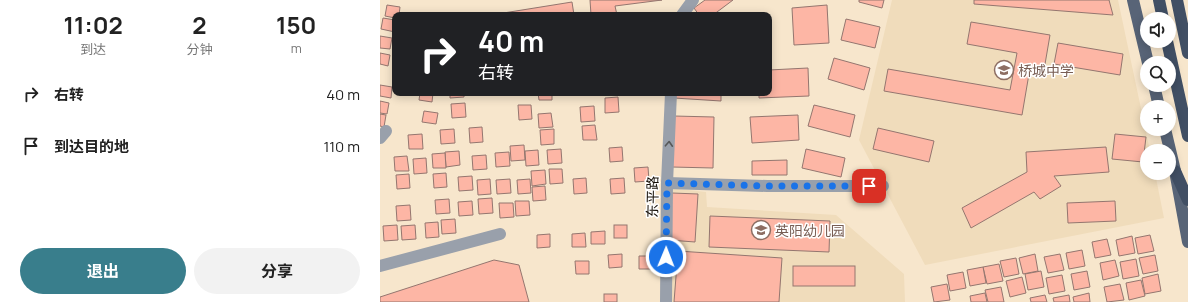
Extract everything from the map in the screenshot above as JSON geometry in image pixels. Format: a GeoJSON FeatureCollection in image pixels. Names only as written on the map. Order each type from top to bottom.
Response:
{"type":"FeatureCollection","features":[{"type":"Feature","properties":{"kind":"highway"},"geometry":{"type":"LineString","coordinates":[[1159,0],[1162,12]]}},
{"type":"Feature","properties":{"kind":"highway"},"geometry":{"type":"LineString","coordinates":[[1177,0],[1188,53]]}},
{"type":"Feature","properties":{"kind":"highway"},"geometry":{"type":"LineString","coordinates":[[1169,48],[1188,136]]}},
{"type":"Feature","properties":{"kind":"highway"},"geometry":{"type":"LineString","coordinates":[[1176,173],[1188,200]]}},
{"type":"Feature","properties":{"kind":"main road"},"geometry":{"type":"LineString","coordinates":[[1133,0],[1146,56]]}},
{"type":"Feature","properties":{"kind":"main road"},"geometry":{"type":"LineString","coordinates":[[1176,176],[1188,242]]}},
{"type":"Feature","properties":{"kind":"street"},"geometry":{"type":"LineString","coordinates":[[684,12],[693,0]]}},
{"type":"Feature","properties":{"kind":"street","name":"东平路"},"geometry":{"type":"LineString","coordinates":[[666,302],[667,183],[671,96]]}},
{"type":"Feature","properties":{"kind":"street"},"geometry":{"type":"LineString","coordinates":[[667,183],[767,186],[883,186]]}},
{"type":"Feature","properties":{"kind":"street"},"geometry":{"type":"LineString","coordinates":[[380,266],[500,234]]}},
{"type":"Feature","properties":{"kind":"shaded area","name":"桥城中学"},"geometry":{"type":"Polygon","coordinates":[[[892,0],[1118,0],[1140,104],[1140,136],[1147,136],[1149,144],[1140,144],[1140,180],[1156,180],[1164,218],[925,265],[859,140],[892,0]]]}},
{"type":"Feature","properties":{"kind":"shaded area"},"geometry":{"type":"Polygon","coordinates":[[[671,188],[706,192],[707,207],[836,215],[904,274],[905,302],[668,302],[671,188]]]}},
{"type":"Feature","properties":{"kind":"building"},"geometry":{"type":"Polygon","coordinates":[[[590,0],[662,0],[615,6],[616,12],[591,12],[590,0]]]}},
{"type":"Feature","properties":{"kind":"building"},"geometry":{"type":"Polygon","coordinates":[[[705,0],[733,0],[717,12],[697,12],[694,8],[705,0]]]}},
{"type":"Feature","properties":{"kind":"building"},"geometry":{"type":"Polygon","coordinates":[[[859,0],[884,0],[882,8],[859,2],[859,0]]]}},
{"type":"Feature","properties":{"kind":"building"},"geometry":{"type":"Polygon","coordinates":[[[974,0],[1109,0],[1113,15],[974,4],[974,0]]]}},
{"type":"Feature","properties":{"kind":"building"},"geometry":{"type":"Polygon","coordinates":[[[572,2],[574,12],[510,12],[572,2]]]}},
{"type":"Feature","properties":{"kind":"building"},"geometry":{"type":"Polygon","coordinates":[[[387,5],[400,7],[399,12],[392,12],[392,17],[385,16],[387,5]]]}},
{"type":"Feature","properties":{"kind":"building"},"geometry":{"type":"Polygon","coordinates":[[[827,5],[829,43],[794,45],[792,8],[827,5]]]}},
{"type":"Feature","properties":{"kind":"building"},"geometry":{"type":"Polygon","coordinates":[[[383,18],[392,20],[392,31],[381,29],[383,18]]]}},
{"type":"Feature","properties":{"kind":"building"},"geometry":{"type":"Polygon","coordinates":[[[846,19],[880,27],[875,48],[841,40],[846,19]]]}},
{"type":"Feature","properties":{"kind":"building"},"geometry":{"type":"Polygon","coordinates":[[[971,22],[1050,35],[1044,70],[1030,68],[1022,115],[884,91],[888,69],[1010,90],[1017,53],[967,44],[971,22]]]}},
{"type":"Feature","properties":{"kind":"building"},"geometry":{"type":"Polygon","coordinates":[[[380,36],[392,38],[390,49],[380,48],[380,36]]]}},
{"type":"Feature","properties":{"kind":"building"},"geometry":{"type":"Polygon","coordinates":[[[1058,43],[1123,54],[1120,75],[1054,64],[1058,43]]]}},
{"type":"Feature","properties":{"kind":"building"},"geometry":{"type":"Polygon","coordinates":[[[380,53],[390,55],[388,66],[380,64],[380,53]]]}},
{"type":"Feature","properties":{"kind":"building"},"geometry":{"type":"Polygon","coordinates":[[[834,58],[870,68],[864,90],[828,79],[834,58]]]}},
{"type":"Feature","properties":{"kind":"building"},"geometry":{"type":"Polygon","coordinates":[[[808,68],[809,96],[759,98],[759,96],[772,96],[772,70],[808,68]]]}},
{"type":"Feature","properties":{"kind":"building"},"geometry":{"type":"Polygon","coordinates":[[[380,85],[392,87],[391,98],[380,96],[380,85]]]}},
{"type":"Feature","properties":{"kind":"building"},"geometry":{"type":"Polygon","coordinates":[[[420,96],[433,96],[432,102],[419,100],[420,96]]]}},
{"type":"Feature","properties":{"kind":"building"},"geometry":{"type":"Polygon","coordinates":[[[450,96],[464,96],[464,97],[450,98],[450,96]]]}},
{"type":"Feature","properties":{"kind":"building"},"geometry":{"type":"Polygon","coordinates":[[[538,96],[552,96],[552,100],[539,100],[538,96]]]}},
{"type":"Feature","properties":{"kind":"building"},"geometry":{"type":"Polygon","coordinates":[[[674,96],[721,96],[721,101],[674,98],[674,96]]]}},
{"type":"Feature","properties":{"kind":"building"},"geometry":{"type":"Polygon","coordinates":[[[618,97],[619,112],[605,113],[605,98],[618,97]]]}},
{"type":"Feature","properties":{"kind":"building"},"geometry":{"type":"Polygon","coordinates":[[[380,101],[389,103],[387,114],[380,113],[380,101]]]}},
{"type":"Feature","properties":{"kind":"building"},"geometry":{"type":"Polygon","coordinates":[[[465,103],[466,117],[452,118],[451,104],[465,103]]]}},
{"type":"Feature","properties":{"kind":"building"},"geometry":{"type":"Polygon","coordinates":[[[518,105],[531,105],[532,119],[519,120],[518,105]]]}},
{"type":"Feature","properties":{"kind":"building"},"geometry":{"type":"Polygon","coordinates":[[[814,105],[855,115],[850,137],[808,126],[814,105]]]}},
{"type":"Feature","properties":{"kind":"building"},"geometry":{"type":"Polygon","coordinates":[[[594,106],[595,121],[581,122],[580,107],[594,106]]]}},
{"type":"Feature","properties":{"kind":"building"},"geometry":{"type":"Polygon","coordinates":[[[424,111],[438,113],[436,124],[422,122],[424,111]]]}},
{"type":"Feature","properties":{"kind":"building"},"geometry":{"type":"Polygon","coordinates":[[[551,113],[553,127],[539,128],[538,114],[551,113]]]}},
{"type":"Feature","properties":{"kind":"building"},"geometry":{"type":"Polygon","coordinates":[[[380,114],[386,115],[384,127],[380,126],[380,114]]]}},
{"type":"Feature","properties":{"kind":"building"},"geometry":{"type":"Polygon","coordinates":[[[798,115],[799,140],[752,143],[750,117],[798,115]]]}},
{"type":"Feature","properties":{"kind":"building"},"geometry":{"type":"Polygon","coordinates":[[[674,116],[714,117],[713,168],[672,167],[674,116]]]}},
{"type":"Feature","properties":{"kind":"building"},"geometry":{"type":"Polygon","coordinates":[[[595,125],[597,140],[583,140],[582,126],[595,125]]]}},
{"type":"Feature","properties":{"kind":"building"},"geometry":{"type":"Polygon","coordinates":[[[482,127],[483,142],[470,143],[469,128],[482,127]]]}},
{"type":"Feature","properties":{"kind":"building"},"geometry":{"type":"Polygon","coordinates":[[[878,128],[934,141],[929,162],[873,149],[878,128]]]}},
{"type":"Feature","properties":{"kind":"building"},"geometry":{"type":"Polygon","coordinates":[[[454,129],[455,143],[441,144],[440,130],[454,129]]]}},
{"type":"Feature","properties":{"kind":"building"},"geometry":{"type":"Polygon","coordinates":[[[554,129],[554,144],[541,145],[540,130],[554,129]]]}},
{"type":"Feature","properties":{"kind":"building"},"geometry":{"type":"Polygon","coordinates":[[[422,134],[423,149],[409,149],[408,135],[422,134]]]}},
{"type":"Feature","properties":{"kind":"building"},"geometry":{"type":"Polygon","coordinates":[[[1115,134],[1146,137],[1145,144],[1140,144],[1140,162],[1112,159],[1115,134]]]}},
{"type":"Feature","properties":{"kind":"building"},"geometry":{"type":"Polygon","coordinates":[[[524,145],[525,160],[511,161],[510,146],[524,145]]]}},
{"type":"Feature","properties":{"kind":"building"},"geometry":{"type":"Polygon","coordinates":[[[622,147],[623,161],[610,162],[609,148],[622,147]]]}},
{"type":"Feature","properties":{"kind":"building"},"geometry":{"type":"Polygon","coordinates":[[[1106,147],[1109,172],[1054,176],[1061,186],[1040,199],[1034,192],[971,228],[962,208],[1027,172],[1026,152],[1106,147]]]}},
{"type":"Feature","properties":{"kind":"building"},"geometry":{"type":"Polygon","coordinates":[[[561,149],[562,163],[548,164],[547,150],[561,149]]]}},
{"type":"Feature","properties":{"kind":"building"},"geometry":{"type":"Polygon","coordinates":[[[806,149],[845,158],[841,177],[802,168],[806,149]]]}},
{"type":"Feature","properties":{"kind":"building"},"geometry":{"type":"Polygon","coordinates":[[[538,150],[539,165],[526,166],[525,151],[538,150]]]}},
{"type":"Feature","properties":{"kind":"building"},"geometry":{"type":"Polygon","coordinates":[[[459,151],[460,165],[446,167],[445,152],[459,151]]]}},
{"type":"Feature","properties":{"kind":"building"},"geometry":{"type":"Polygon","coordinates":[[[509,152],[510,166],[496,167],[495,153],[509,152]]]}},
{"type":"Feature","properties":{"kind":"building"},"geometry":{"type":"Polygon","coordinates":[[[445,153],[446,168],[433,168],[432,154],[445,153]]]}},
{"type":"Feature","properties":{"kind":"building"},"geometry":{"type":"Polygon","coordinates":[[[486,155],[487,169],[473,170],[472,156],[486,155]]]}},
{"type":"Feature","properties":{"kind":"building"},"geometry":{"type":"Polygon","coordinates":[[[407,156],[409,171],[395,171],[394,157],[407,156]]]}},
{"type":"Feature","properties":{"kind":"building"},"geometry":{"type":"Polygon","coordinates":[[[426,158],[427,173],[414,174],[413,159],[426,158]]]}},
{"type":"Feature","properties":{"kind":"building"},"geometry":{"type":"Polygon","coordinates":[[[787,160],[787,175],[752,175],[752,161],[787,160]]]}},
{"type":"Feature","properties":{"kind":"building"},"geometry":{"type":"Polygon","coordinates":[[[648,167],[649,181],[635,182],[634,168],[648,167]]]}},
{"type":"Feature","properties":{"kind":"building"},"geometry":{"type":"Polygon","coordinates":[[[549,169],[562,169],[563,183],[550,184],[549,169]]]}},
{"type":"Feature","properties":{"kind":"building"},"geometry":{"type":"Polygon","coordinates":[[[545,170],[546,184],[532,186],[531,171],[545,170]]]}},
{"type":"Feature","properties":{"kind":"building"},"geometry":{"type":"Polygon","coordinates":[[[446,173],[447,187],[434,188],[433,174],[446,173]]]}},
{"type":"Feature","properties":{"kind":"building"},"geometry":{"type":"Polygon","coordinates":[[[409,174],[410,188],[397,189],[396,175],[409,174]]]}},
{"type":"Feature","properties":{"kind":"building"},"geometry":{"type":"Polygon","coordinates":[[[472,176],[473,190],[459,191],[458,177],[472,176]]]}},
{"type":"Feature","properties":{"kind":"building"},"geometry":{"type":"Polygon","coordinates":[[[586,178],[587,193],[574,194],[573,179],[586,178]]]}},
{"type":"Feature","properties":{"kind":"building"},"geometry":{"type":"Polygon","coordinates":[[[624,178],[625,193],[611,194],[610,179],[624,178]]]}},
{"type":"Feature","properties":{"kind":"building"},"geometry":{"type":"Polygon","coordinates":[[[490,179],[491,194],[478,195],[477,180],[490,179]]]}},
{"type":"Feature","properties":{"kind":"building"},"geometry":{"type":"Polygon","coordinates":[[[510,179],[511,193],[497,194],[496,180],[510,179]]]}},
{"type":"Feature","properties":{"kind":"building"},"geometry":{"type":"Polygon","coordinates":[[[530,179],[531,193],[518,194],[517,180],[530,179]]]}},
{"type":"Feature","properties":{"kind":"building"},"geometry":{"type":"Polygon","coordinates":[[[545,186],[546,200],[533,201],[532,187],[545,186]]]}},
{"type":"Feature","properties":{"kind":"building"},"geometry":{"type":"Polygon","coordinates":[[[672,193],[698,194],[695,242],[669,240],[672,193]]]}},
{"type":"Feature","properties":{"kind":"building"},"geometry":{"type":"Polygon","coordinates":[[[492,198],[493,213],[479,214],[478,199],[492,198]]]}},
{"type":"Feature","properties":{"kind":"building"},"geometry":{"type":"Polygon","coordinates":[[[449,199],[450,213],[436,214],[435,200],[449,199]]]}},
{"type":"Feature","properties":{"kind":"building"},"geometry":{"type":"Polygon","coordinates":[[[472,201],[473,215],[459,216],[458,202],[472,201]]]}},
{"type":"Feature","properties":{"kind":"building"},"geometry":{"type":"Polygon","coordinates":[[[515,201],[529,201],[530,215],[516,216],[515,201]]]}},
{"type":"Feature","properties":{"kind":"building"},"geometry":{"type":"Polygon","coordinates":[[[1115,201],[1116,221],[1068,223],[1067,203],[1115,201]]]}},
{"type":"Feature","properties":{"kind":"building"},"geometry":{"type":"Polygon","coordinates":[[[499,203],[513,203],[514,217],[500,218],[499,203]]]}},
{"type":"Feature","properties":{"kind":"building"},"geometry":{"type":"Polygon","coordinates":[[[410,205],[411,220],[397,221],[396,206],[410,205]]]}},
{"type":"Feature","properties":{"kind":"building"},"geometry":{"type":"Polygon","coordinates":[[[710,216],[830,221],[829,252],[709,247],[710,216]]]}},
{"type":"Feature","properties":{"kind":"building"},"geometry":{"type":"Polygon","coordinates":[[[455,219],[456,233],[442,234],[441,220],[455,219]]]}},
{"type":"Feature","properties":{"kind":"building"},"geometry":{"type":"Polygon","coordinates":[[[438,222],[439,237],[426,238],[425,223],[438,222]]]}},
{"type":"Feature","properties":{"kind":"building"},"geometry":{"type":"Polygon","coordinates":[[[397,225],[398,240],[384,241],[383,226],[397,225]]]}},
{"type":"Feature","properties":{"kind":"building"},"geometry":{"type":"Polygon","coordinates":[[[415,225],[416,239],[402,240],[401,226],[415,225]]]}},
{"type":"Feature","properties":{"kind":"building"},"geometry":{"type":"Polygon","coordinates":[[[614,225],[627,225],[627,238],[614,238],[614,225]]]}},
{"type":"Feature","properties":{"kind":"building"},"geometry":{"type":"Polygon","coordinates":[[[605,231],[605,244],[591,244],[591,232],[605,231]]]}},
{"type":"Feature","properties":{"kind":"building"},"geometry":{"type":"Polygon","coordinates":[[[585,233],[586,247],[572,247],[572,234],[585,233]]]}},
{"type":"Feature","properties":{"kind":"building"},"geometry":{"type":"Polygon","coordinates":[[[550,234],[550,247],[537,248],[537,235],[550,234]]]}},
{"type":"Feature","properties":{"kind":"building"},"geometry":{"type":"Polygon","coordinates":[[[1150,235],[1154,251],[1138,254],[1135,238],[1150,235]]]}},
{"type":"Feature","properties":{"kind":"building"},"geometry":{"type":"Polygon","coordinates":[[[1132,236],[1135,253],[1119,256],[1116,240],[1132,236]]]}},
{"type":"Feature","properties":{"kind":"building"},"geometry":{"type":"Polygon","coordinates":[[[1107,239],[1111,255],[1095,258],[1092,242],[1107,239]]]}},
{"type":"Feature","properties":{"kind":"building"},"geometry":{"type":"Polygon","coordinates":[[[1082,250],[1085,266],[1069,269],[1066,253],[1082,250]]]}},
{"type":"Feature","properties":{"kind":"building"},"geometry":{"type":"Polygon","coordinates":[[[678,251],[782,258],[779,302],[674,302],[678,251]]]}},
{"type":"Feature","properties":{"kind":"building"},"geometry":{"type":"Polygon","coordinates":[[[622,254],[622,267],[609,268],[608,255],[622,254]]]}},
{"type":"Feature","properties":{"kind":"building"},"geometry":{"type":"Polygon","coordinates":[[[1035,254],[1038,271],[1023,274],[1019,258],[1035,254]]]}},
{"type":"Feature","properties":{"kind":"building"},"geometry":{"type":"Polygon","coordinates":[[[1060,254],[1064,270],[1048,273],[1044,257],[1060,254]]]}},
{"type":"Feature","properties":{"kind":"building"},"geometry":{"type":"Polygon","coordinates":[[[1155,255],[1158,271],[1143,274],[1139,258],[1155,255]]]}},
{"type":"Feature","properties":{"kind":"building"},"geometry":{"type":"Polygon","coordinates":[[[639,256],[652,256],[653,269],[639,269],[639,256]]]}},
{"type":"Feature","properties":{"kind":"building"},"geometry":{"type":"Polygon","coordinates":[[[1016,258],[1019,274],[1004,277],[1000,261],[1016,258]]]}},
{"type":"Feature","properties":{"kind":"building"},"geometry":{"type":"Polygon","coordinates":[[[1136,259],[1139,276],[1123,279],[1120,262],[1136,259]]]}},
{"type":"Feature","properties":{"kind":"building"},"geometry":{"type":"Polygon","coordinates":[[[494,260],[519,265],[529,302],[380,302],[380,297],[494,260]]]}},
{"type":"Feature","properties":{"kind":"building"},"geometry":{"type":"Polygon","coordinates":[[[1115,260],[1119,276],[1103,280],[1100,263],[1115,260]]]}},
{"type":"Feature","properties":{"kind":"building"},"geometry":{"type":"Polygon","coordinates":[[[575,261],[589,261],[589,274],[576,274],[575,261]]]}},
{"type":"Feature","properties":{"kind":"building"},"geometry":{"type":"Polygon","coordinates":[[[999,264],[1003,281],[987,284],[983,267],[999,264]]]}},
{"type":"Feature","properties":{"kind":"building"},"geometry":{"type":"Polygon","coordinates":[[[793,266],[855,266],[855,286],[793,286],[793,266]]]}},
{"type":"Feature","properties":{"kind":"building"},"geometry":{"type":"Polygon","coordinates":[[[983,267],[986,283],[970,286],[967,270],[983,267]]]}},
{"type":"Feature","properties":{"kind":"building"},"geometry":{"type":"Polygon","coordinates":[[[1041,271],[1044,287],[1028,290],[1025,274],[1041,271]]]}},
{"type":"Feature","properties":{"kind":"building"},"geometry":{"type":"Polygon","coordinates":[[[1087,271],[1090,287],[1074,290],[1071,274],[1087,271]]]}},
{"type":"Feature","properties":{"kind":"building"},"geometry":{"type":"Polygon","coordinates":[[[963,272],[966,288],[950,291],[947,275],[963,272]]]}},
{"type":"Feature","properties":{"kind":"building"},"geometry":{"type":"Polygon","coordinates":[[[1158,274],[1161,291],[1145,294],[1142,278],[1158,274]]]}},
{"type":"Feature","properties":{"kind":"building"},"geometry":{"type":"Polygon","coordinates":[[[1062,275],[1065,291],[1049,294],[1046,278],[1062,275]]]}},
{"type":"Feature","properties":{"kind":"building"},"geometry":{"type":"Polygon","coordinates":[[[1022,277],[1026,293],[1010,297],[1006,281],[1022,277]]]}},
{"type":"Feature","properties":{"kind":"building"},"geometry":{"type":"Polygon","coordinates":[[[1141,280],[1145,296],[1129,300],[1126,283],[1141,280]]]}},
{"type":"Feature","properties":{"kind":"building"},"geometry":{"type":"Polygon","coordinates":[[[947,284],[950,300],[934,302],[931,287],[947,284]]]}},
{"type":"Feature","properties":{"kind":"building"},"geometry":{"type":"Polygon","coordinates":[[[1120,284],[1124,300],[1107,302],[1104,287],[1120,284]]]}},
{"type":"Feature","properties":{"kind":"building"},"geometry":{"type":"Polygon","coordinates":[[[1001,287],[1004,302],[988,302],[985,290],[1001,287]]]}},
{"type":"Feature","properties":{"kind":"building"},"geometry":{"type":"Polygon","coordinates":[[[985,293],[987,302],[971,302],[970,296],[985,293]]]}},
{"type":"Feature","properties":{"kind":"building"},"geometry":{"type":"Polygon","coordinates":[[[1089,293],[1090,302],[1074,302],[1073,297],[1089,293]]]}},
{"type":"Feature","properties":{"kind":"building"},"geometry":{"type":"Polygon","coordinates":[[[604,294],[617,294],[617,302],[604,302],[604,294]]]}},
{"type":"Feature","properties":{"kind":"building"},"geometry":{"type":"Polygon","coordinates":[[[1045,295],[1047,302],[1031,302],[1030,298],[1045,295]]]}},
{"type":"Feature","properties":{"kind":"building"},"geometry":{"type":"Polygon","coordinates":[[[1069,295],[1070,302],[1054,302],[1053,298],[1069,295]]]}},
{"type":"Feature","properties":{"kind":"place","name":"桥城中学"},"geometry":{"type":"Point","coordinates":[1004,70]}},
{"type":"Feature","properties":{"kind":"place","name":"英阳幼儿园"},"geometry":{"type":"Point","coordinates":[761,230]}},
{"type":"Feature","properties":{"kind":"route"},"geometry":{"type":"LineString","coordinates":[[666,257],[667,183],[767,186],[869,186]]}}]}
